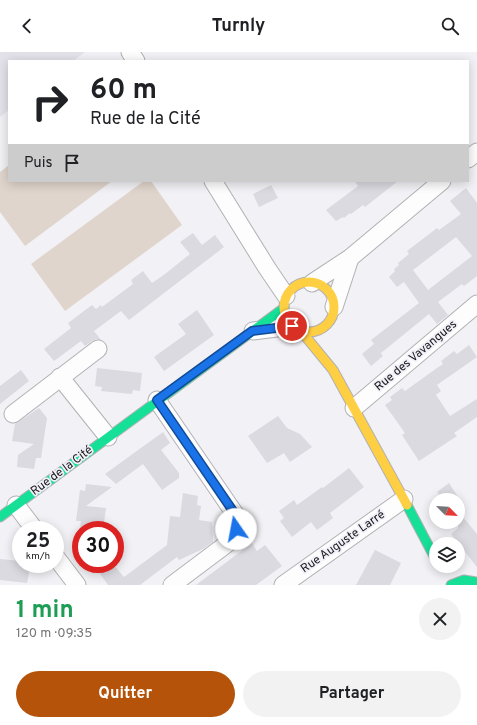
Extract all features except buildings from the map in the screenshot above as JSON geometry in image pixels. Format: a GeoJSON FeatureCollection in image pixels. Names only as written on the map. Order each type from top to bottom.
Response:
{"type":"FeatureCollection","features":[{"type":"Feature","properties":{"kind":"street"},"geometry":{"type":"LineString","coordinates":[[469,158],[477,152]]}},
{"type":"Feature","properties":{"kind":"street"},"geometry":{"type":"LineString","coordinates":[[214,182],[267,268],[285,302],[285,315],[333,370],[429,547]]}},
{"type":"Feature","properties":{"kind":"street"},"geometry":{"type":"LineString","coordinates":[[312,283],[350,258],[441,182]]}},
{"type":"Feature","properties":{"kind":"street"},"geometry":{"type":"LineString","coordinates":[[296,329],[305,333],[322,329],[332,313],[350,258]]}},
{"type":"Feature","properties":{"kind":"street"},"geometry":{"type":"LineString","coordinates":[[285,302],[292,289],[300,284],[318,284],[326,289],[332,297],[330,334]]}},
{"type":"Feature","properties":{"kind":"street","name":"Rue de la Cité"},"geometry":{"type":"LineString","coordinates":[[0,517],[252,331],[285,302]]}},
{"type":"Feature","properties":{"kind":"street","name":"Rue des Vavangues"},"geometry":{"type":"LineString","coordinates":[[354,408],[477,304]]}},
{"type":"Feature","properties":{"kind":"street","name":"Rue de la Cité"},"geometry":{"type":"LineString","coordinates":[[252,331],[296,329]]}},
{"type":"Feature","properties":{"kind":"street"},"geometry":{"type":"LineString","coordinates":[[13,414],[98,349]]}},
{"type":"Feature","properties":{"kind":"street"},"geometry":{"type":"LineString","coordinates":[[332,356],[333,370]]}},
{"type":"Feature","properties":{"kind":"street"},"geometry":{"type":"LineString","coordinates":[[60,378],[108,437]]}},
{"type":"Feature","properties":{"kind":"street"},"geometry":{"type":"LineString","coordinates":[[157,400],[235,514],[236,529],[228,543],[172,585]]}},
{"type":"Feature","properties":{"kind":"street","name":"Rue Auguste Larré"},"geometry":{"type":"LineString","coordinates":[[283,585],[404,499]]}},
{"type":"Feature","properties":{"kind":"street"},"geometry":{"type":"LineString","coordinates":[[16,505],[28,521]]}},
{"type":"Feature","properties":{"kind":"street"},"geometry":{"type":"LineString","coordinates":[[64,567],[78,585]]}},
{"type":"Feature","properties":{"kind":"street"},"geometry":{"type":"LineString","coordinates":[[450,580],[471,580],[477,582]]}},
{"type":"Feature","properties":{"kind":"shaded area"},"geometry":{"type":"Polygon","coordinates":[[[0,52],[85,52],[74,60],[8,60],[8,111],[0,117],[0,52]]]}},
{"type":"Feature","properties":{"kind":"shaded area"},"geometry":{"type":"Polygon","coordinates":[[[8,166],[8,182],[111,182],[25,246],[0,212],[0,172],[8,166]]]}},
{"type":"Feature","properties":{"kind":"shaded area"},"geometry":{"type":"Polygon","coordinates":[[[143,182],[152,182],[182,225],[65,311],[31,264],[143,182]]]}},
{"type":"Feature","properties":{"kind":"traffic: fast"},"geometry":{"type":"LineString","coordinates":[[0,517],[284,308]]}},
{"type":"Feature","properties":{"kind":"traffic: fast"},"geometry":{"type":"LineString","coordinates":[[407,505],[429,547]]}},
{"type":"Feature","properties":{"kind":"traffic: fast"},"geometry":{"type":"LineString","coordinates":[[451,585],[464,580],[477,582]]}},
{"type":"Feature","properties":{"kind":"traffic: slow"},"geometry":{"type":"LineString","coordinates":[[309,282],[319,284],[327,289],[332,297],[334,307],[332,317],[327,325],[319,330],[309,332],[299,330],[291,325],[286,317],[284,307],[286,297],[291,289],[299,284],[309,282]]}},
{"type":"Feature","properties":{"kind":"traffic: slow"},"geometry":{"type":"LineString","coordinates":[[301,331],[333,370],[407,505]]}},
{"type":"Feature","properties":{"kind":"route"},"geometry":{"type":"LineString","coordinates":[[236,529],[235,514],[157,400],[252,331],[292,326]]}}]}
